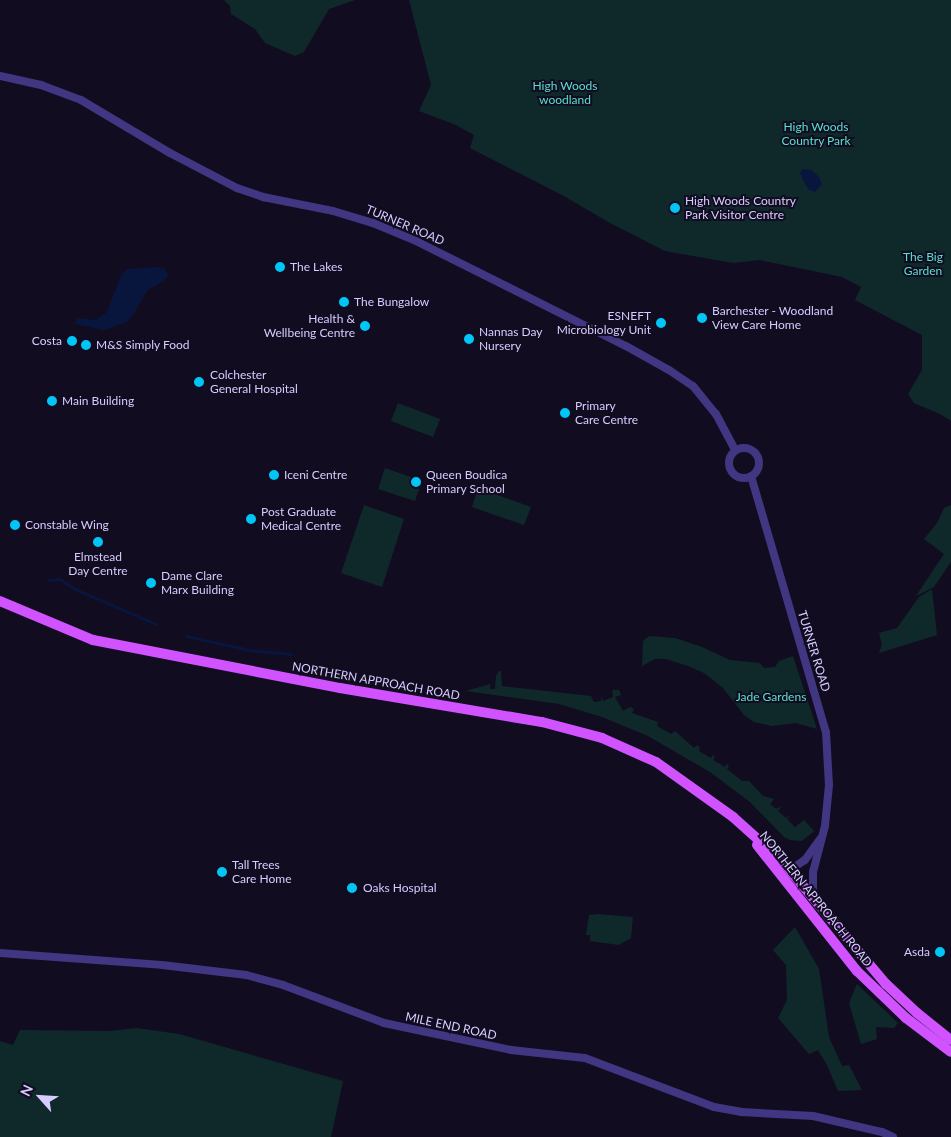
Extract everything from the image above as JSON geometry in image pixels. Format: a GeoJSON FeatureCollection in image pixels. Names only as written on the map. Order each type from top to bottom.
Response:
{"type":"FeatureCollection","features":[{"type":"Feature","properties":{"kind":"main road","name":"NORTHERN APPROACH ROAD"},"geometry":{"type":"LineString","coordinates":[[0,601],[93,640],[340,688],[542,722],[602,738],[656,762],[734,817],[790,870]]}},
{"type":"Feature","properties":{"kind":"main road","name":"NORTHERN APPROACH ROAD"},"geometry":{"type":"LineString","coordinates":[[734,817],[794,884],[818,905],[886,984],[917,1013],[951,1040]]}},
{"type":"Feature","properties":{"kind":"main road"},"geometry":{"type":"LineString","coordinates":[[790,870],[794,884]]}},
{"type":"Feature","properties":{"kind":"main road","name":"NORTHERN APPROACH ROAD"},"geometry":{"type":"LineString","coordinates":[[794,884],[800,898],[840,951],[863,977],[906,1018],[951,1052]]}},
{"type":"Feature","properties":{"kind":"street","name":"TURNER ROAD"},"geometry":{"type":"LineString","coordinates":[[0,76],[41,85],[81,100],[170,153],[236,188],[263,197],[333,211],[374,223],[416,241],[626,346],[669,370],[692,386],[716,414],[735,449],[749,449],[757,455],[758,467],[751,476],[826,732],[829,785],[823,835],[813,872],[813,890],[818,905]]}},
{"type":"Feature","properties":{"kind":"street"},"geometry":{"type":"LineString","coordinates":[[735,449],[729,463],[732,472],[743,478],[751,476]]}},
{"type":"Feature","properties":{"kind":"street","name":"TURNER ROAD"},"geometry":{"type":"LineString","coordinates":[[790,870],[805,860],[823,835]]}},
{"type":"Feature","properties":{"kind":"street"},"geometry":{"type":"LineString","coordinates":[[794,884],[813,872]]}},
{"type":"Feature","properties":{"kind":"street","name":"MILE END ROAD"},"geometry":{"type":"LineString","coordinates":[[0,953],[162,965],[246,975],[283,985],[358,1016],[384,1023],[501,1048],[585,1058],[714,1107],[741,1112],[812,1116],[882,1132],[893,1137]]}},
{"type":"Feature","properties":{"kind":"green space"},"geometry":{"type":"Polygon","coordinates":[[[224,0],[355,0],[329,9],[304,52],[295,56],[265,43],[255,29],[231,14],[230,6],[224,0]]]}},
{"type":"Feature","properties":{"kind":"green space","name":"High Woods woodland"},"geometry":{"type":"Polygon","coordinates":[[[409,0],[951,0],[951,421],[914,403],[908,394],[922,370],[922,335],[855,300],[861,287],[842,277],[760,260],[733,263],[665,251],[470,148],[474,135],[456,125],[419,111],[431,85],[409,0]]]}},
{"type":"Feature","properties":{"kind":"green space"},"geometry":{"type":"Polygon","coordinates":[[[398,403],[440,419],[433,437],[391,421],[398,403]]]}},
{"type":"Feature","properties":{"kind":"green space"},"geometry":{"type":"Polygon","coordinates":[[[385,468],[422,481],[415,501],[378,489],[385,468]]]}},
{"type":"Feature","properties":{"kind":"green space"},"geometry":{"type":"Polygon","coordinates":[[[478,488],[531,507],[524,525],[472,507],[478,488]]]}},
{"type":"Feature","properties":{"kind":"green space"},"geometry":{"type":"Polygon","coordinates":[[[364,505],[404,519],[382,587],[341,573],[364,505]]]}},
{"type":"Feature","properties":{"kind":"green space"},"geometry":{"type":"Polygon","coordinates":[[[951,505],[951,562],[934,587],[916,596],[944,554],[924,539],[937,523],[944,508],[951,505]]]}},
{"type":"Feature","properties":{"kind":"green space"},"geometry":{"type":"Polygon","coordinates":[[[932,589],[937,635],[879,653],[882,645],[879,633],[897,628],[919,597],[932,589]]]}},
{"type":"Feature","properties":{"kind":"green space","name":"Jade Gardens"},"geometry":{"type":"Polygon","coordinates":[[[649,636],[675,638],[702,647],[730,660],[760,663],[764,668],[775,667],[779,661],[793,656],[817,729],[796,723],[772,726],[754,722],[744,715],[723,688],[704,673],[688,666],[666,659],[655,659],[642,666],[643,641],[649,636]]]}},
{"type":"Feature","properties":{"kind":"green space"},"geometry":{"type":"Polygon","coordinates":[[[501,671],[502,686],[591,696],[594,702],[601,701],[602,696],[603,701],[613,697],[612,690],[619,690],[621,695],[615,697],[623,711],[630,707],[634,709],[632,713],[658,722],[657,726],[671,734],[675,731],[694,748],[697,745],[700,748],[699,751],[711,758],[713,755],[715,757],[713,760],[725,767],[727,764],[729,766],[727,769],[742,781],[749,781],[763,796],[774,799],[770,804],[776,809],[782,806],[778,811],[786,818],[791,815],[787,819],[795,827],[804,820],[814,831],[802,841],[790,840],[784,837],[750,802],[710,772],[648,736],[602,717],[559,704],[466,691],[490,684],[490,689],[495,689],[496,676],[501,671]]]}},
{"type":"Feature","properties":{"kind":"green space"},"geometry":{"type":"Polygon","coordinates":[[[589,915],[633,917],[631,938],[619,945],[590,941],[590,935],[586,935],[589,915]]]}},
{"type":"Feature","properties":{"kind":"green space"},"geometry":{"type":"Polygon","coordinates":[[[795,927],[819,969],[829,1037],[842,1066],[849,1065],[862,1090],[838,1091],[827,1065],[818,1050],[809,1054],[778,1018],[787,1000],[786,965],[773,950],[795,927]]]}},
{"type":"Feature","properties":{"kind":"green space"},"geometry":{"type":"Polygon","coordinates":[[[857,984],[898,1023],[894,1028],[876,1027],[877,1039],[861,1044],[849,1003],[857,984]]]}},
{"type":"Feature","properties":{"kind":"green space"},"geometry":{"type":"Polygon","coordinates":[[[136,1028],[179,1034],[343,1081],[331,1137],[0,1137],[0,1041],[13,1045],[20,1030],[111,1031],[136,1028]]]}},
{"type":"Feature","properties":{"kind":"water"},"geometry":{"type":"Polygon","coordinates":[[[802,169],[811,170],[819,177],[822,184],[815,192],[809,190],[804,182],[800,173],[802,169]]]}},
{"type":"Feature","properties":{"kind":"water"},"geometry":{"type":"Polygon","coordinates":[[[159,267],[165,269],[168,275],[165,280],[147,291],[131,318],[125,323],[103,330],[75,324],[77,318],[96,320],[107,312],[121,275],[127,269],[159,267]]]}},
{"type":"Feature","properties":{"kind":"waterway"},"geometry":{"type":"LineString","coordinates":[[48,580],[60,579],[77,590],[156,624]]}},
{"type":"Feature","properties":{"kind":"waterway"},"geometry":{"type":"LineString","coordinates":[[186,636],[250,650],[291,654]]}},
{"type":"Feature","properties":{"kind":"place","name":"High Woods Country Park Visitor Centre"},"geometry":{"type":"Point","coordinates":[675,208]}},
{"type":"Feature","properties":{"kind":"place","name":"The Lakes"},"geometry":{"type":"Point","coordinates":[280,267]}},
{"type":"Feature","properties":{"kind":"place","name":"The Bungalow"},"geometry":{"type":"Point","coordinates":[344,302]}},
{"type":"Feature","properties":{"kind":"place","name":"Barchester - Woodland View Care Home"},"geometry":{"type":"Point","coordinates":[702,318]}},
{"type":"Feature","properties":{"kind":"place","name":"ESNEFT Microbiology Unit"},"geometry":{"type":"Point","coordinates":[661,323]}},
{"type":"Feature","properties":{"kind":"place","name":"Health & Wellbeing Centre"},"geometry":{"type":"Point","coordinates":[365,326]}},
{"type":"Feature","properties":{"kind":"place","name":"Nannas Day Nursery"},"geometry":{"type":"Point","coordinates":[469,339]}},
{"type":"Feature","properties":{"kind":"place","name":"Costa"},"geometry":{"type":"Point","coordinates":[72,341]}},
{"type":"Feature","properties":{"kind":"place","name":"M&S Simply Food"},"geometry":{"type":"Point","coordinates":[86,345]}},
{"type":"Feature","properties":{"kind":"place","name":"Colchester General Hospital"},"geometry":{"type":"Point","coordinates":[199,382]}},
{"type":"Feature","properties":{"kind":"place","name":"Main Building"},"geometry":{"type":"Point","coordinates":[52,401]}},
{"type":"Feature","properties":{"kind":"place","name":"Primary Care Centre"},"geometry":{"type":"Point","coordinates":[565,413]}},
{"type":"Feature","properties":{"kind":"place","name":"Iceni Centre"},"geometry":{"type":"Point","coordinates":[274,475]}},
{"type":"Feature","properties":{"kind":"place","name":"Queen Boudica Primary School"},"geometry":{"type":"Point","coordinates":[416,482]}},
{"type":"Feature","properties":{"kind":"place","name":"Post Graduate Medical Centre"},"geometry":{"type":"Point","coordinates":[251,519]}},
{"type":"Feature","properties":{"kind":"place","name":"Constable Wing"},"geometry":{"type":"Point","coordinates":[15,525]}},
{"type":"Feature","properties":{"kind":"place","name":"Elmstead Day Centre"},"geometry":{"type":"Point","coordinates":[98,542]}},
{"type":"Feature","properties":{"kind":"place","name":"Dame Clare Marx Building"},"geometry":{"type":"Point","coordinates":[151,583]}},
{"type":"Feature","properties":{"kind":"place","name":"Tall Trees Care Home"},"geometry":{"type":"Point","coordinates":[222,872]}},
{"type":"Feature","properties":{"kind":"place","name":"Oaks Hospital"},"geometry":{"type":"Point","coordinates":[352,888]}},
{"type":"Feature","properties":{"kind":"place","name":"Asda"},"geometry":{"type":"Point","coordinates":[940,952]}},
{"type":"Feature","properties":{"kind":"park label","name":"High Woods Country Park"},"geometry":{"type":"Point","coordinates":[816,134]}},
{"type":"Feature","properties":{"kind":"park label","name":"The Big Garden"},"geometry":{"type":"Point","coordinates":[923,264]}}]}
